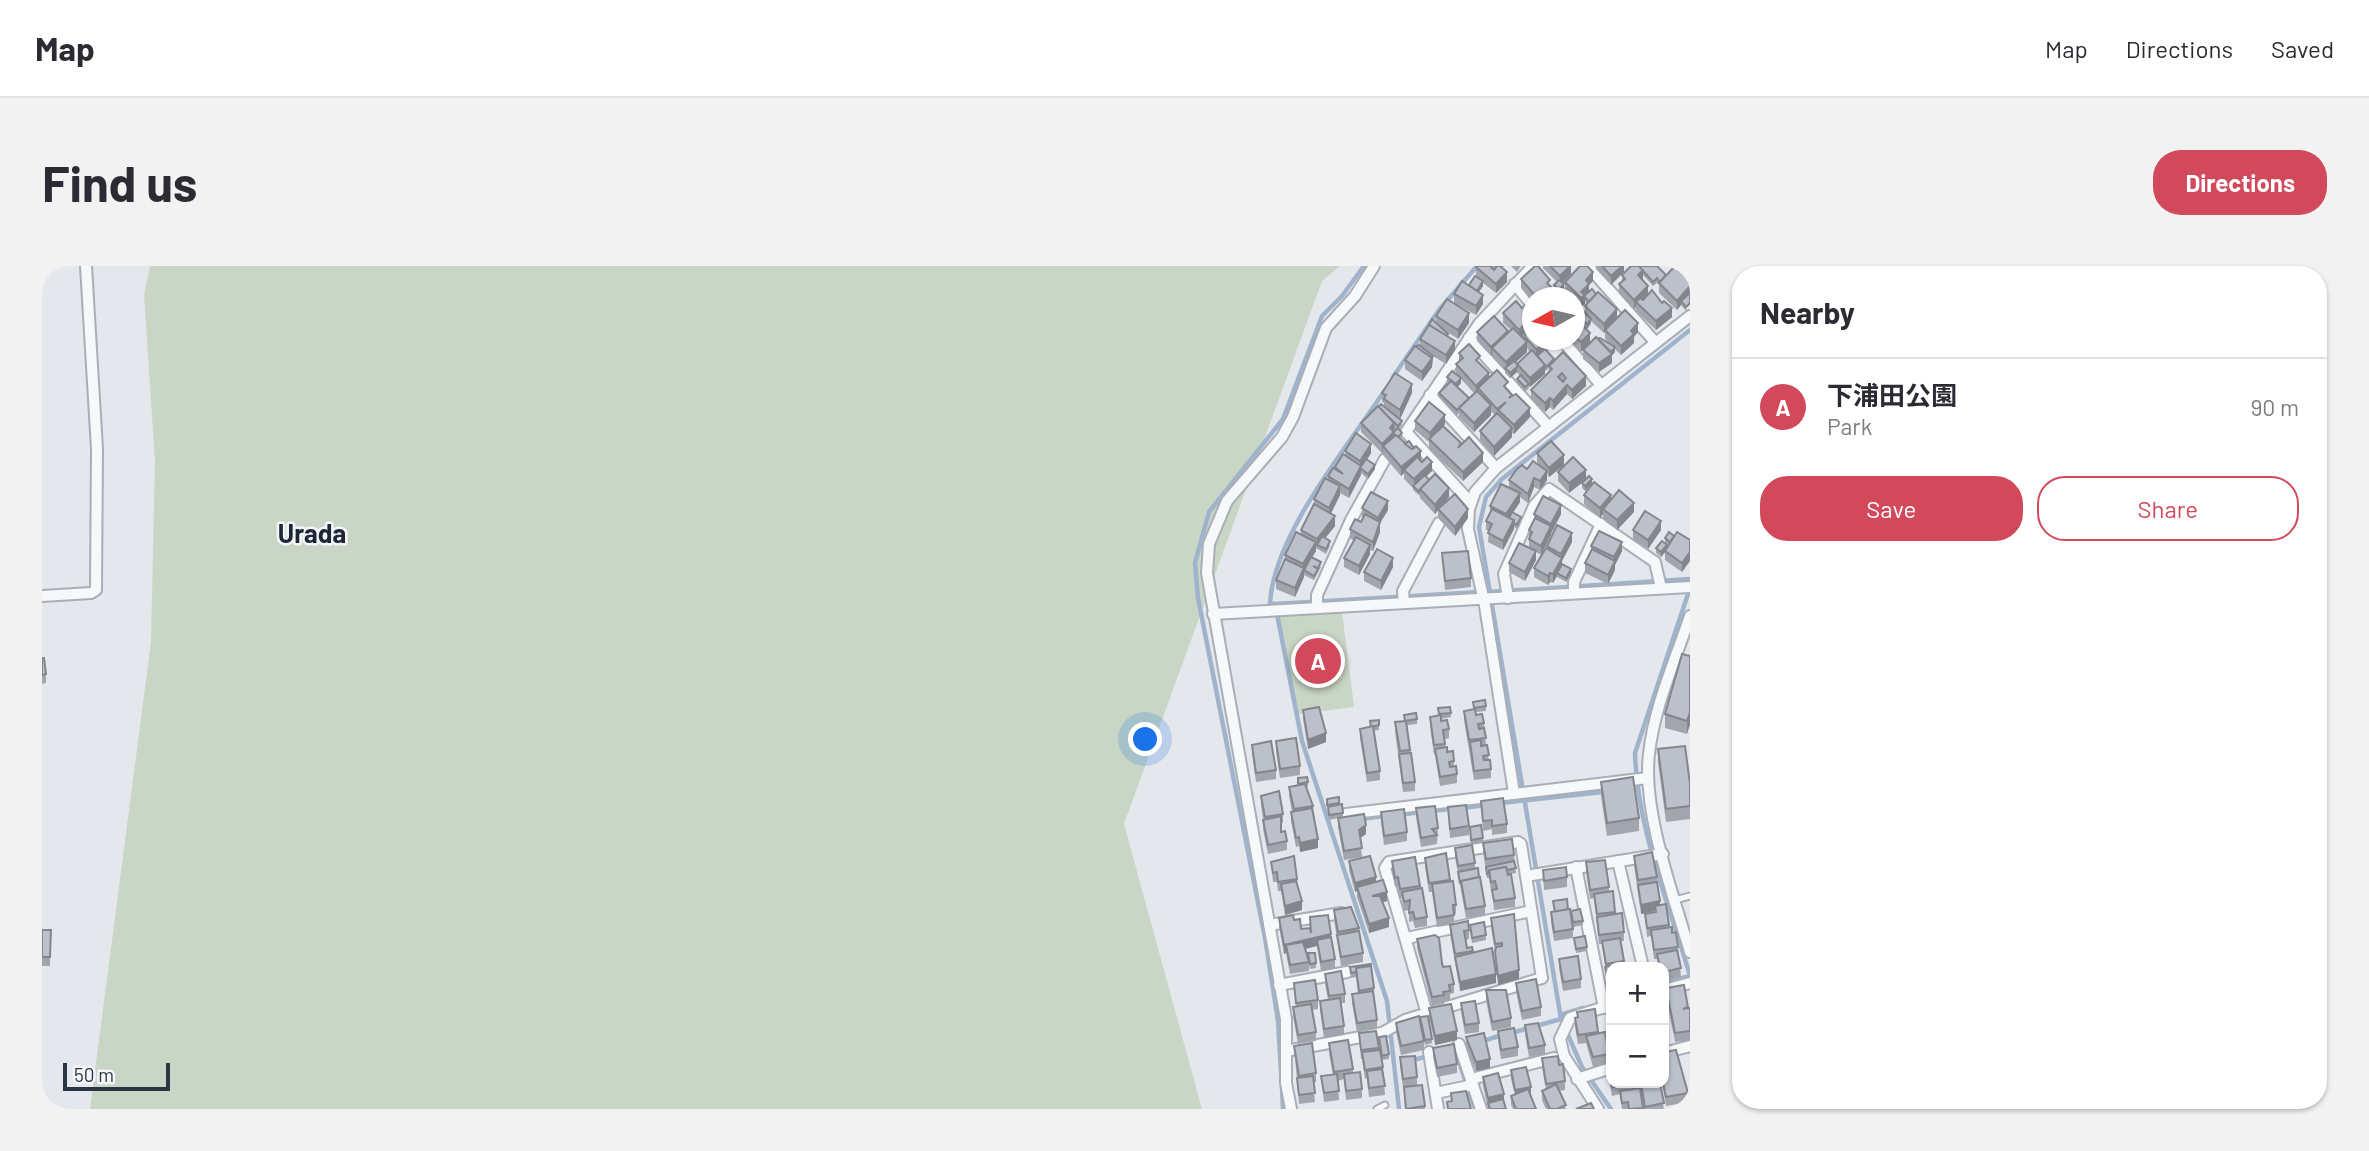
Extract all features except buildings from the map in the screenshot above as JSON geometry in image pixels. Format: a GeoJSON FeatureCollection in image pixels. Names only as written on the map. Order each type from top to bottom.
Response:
{"type":"FeatureCollection","features":[{"type":"Feature","properties":{"kind":"street"},"geometry":{"type":"LineString","coordinates":[[42,596],[91,593],[96,590],[97,449],[86,266]]}},
{"type":"Feature","properties":{"kind":"street"},"geometry":{"type":"LineString","coordinates":[[1291,1109],[1286,1083],[1286,1019],[1213,614],[1207,573],[1209,544],[1217,519],[1227,501],[1282,437],[1293,417],[1326,328],[1355,296],[1374,266]]}},
{"type":"Feature","properties":{"kind":"street"},"geometry":{"type":"LineString","coordinates":[[1471,503],[1406,432],[1469,338],[1533,266]]}},
{"type":"Feature","properties":{"kind":"street"},"geometry":{"type":"LineString","coordinates":[[1588,266],[1655,342]]}},
{"type":"Feature","properties":{"kind":"street"},"geometry":{"type":"LineString","coordinates":[[1680,266],[1690,277]]}},
{"type":"Feature","properties":{"kind":"street"},"geometry":{"type":"LineString","coordinates":[[1515,284],[1522,293]]}},
{"type":"Feature","properties":{"kind":"street"},"geometry":{"type":"LineString","coordinates":[[1515,793],[1485,596],[1468,528],[1471,503],[1482,481],[1496,468],[1690,316]]}},
{"type":"Feature","properties":{"kind":"street"},"geometry":{"type":"LineString","coordinates":[[1469,338],[1548,426]]}},
{"type":"Feature","properties":{"kind":"street"},"geometry":{"type":"LineString","coordinates":[[1571,350],[1601,384]]}},
{"type":"Feature","properties":{"kind":"street"},"geometry":{"type":"LineString","coordinates":[[1430,395],[1496,468]]}},
{"type":"Feature","properties":{"kind":"street"},"geometry":{"type":"LineString","coordinates":[[1317,604],[1351,520],[1385,459]]}},
{"type":"Feature","properties":{"kind":"street"},"geometry":{"type":"LineString","coordinates":[[1508,593],[1504,574],[1534,506],[1549,489],[1655,562],[1660,584]]}},
{"type":"Feature","properties":{"kind":"street"},"geometry":{"type":"LineString","coordinates":[[1404,599],[1439,523]]}},
{"type":"Feature","properties":{"kind":"street"},"geometry":{"type":"LineString","coordinates":[[1574,589],[1601,524]]}},
{"type":"Feature","properties":{"kind":"street"},"geometry":{"type":"LineString","coordinates":[[1213,614],[1277,611],[1317,604],[1660,584],[1688,587]]}},
{"type":"Feature","properties":{"kind":"street"},"geometry":{"type":"LineString","coordinates":[[1690,616],[1658,712],[1641,779],[1653,816],[1658,854],[1690,952]]}},
{"type":"Feature","properties":{"kind":"street"},"geometry":{"type":"LineString","coordinates":[[1346,814],[1641,779]]}},
{"type":"Feature","properties":{"kind":"street"},"geometry":{"type":"LineString","coordinates":[[1286,1051],[1387,1030],[1398,1023],[1427,1014],[1542,978],[1531,911],[1532,875],[1518,842],[1389,862],[1385,868],[1427,1014]]}},
{"type":"Feature","properties":{"kind":"street"},"geometry":{"type":"LineString","coordinates":[[1532,875],[1658,854]]}},
{"type":"Feature","properties":{"kind":"street"},"geometry":{"type":"LineString","coordinates":[[1618,861],[1642,962]]}},
{"type":"Feature","properties":{"kind":"street"},"geometry":{"type":"LineString","coordinates":[[1576,867],[1606,997]]}},
{"type":"Feature","properties":{"kind":"street"},"geometry":{"type":"LineString","coordinates":[[1406,938],[1531,911]]}},
{"type":"Feature","properties":{"kind":"street"},"geometry":{"type":"LineString","coordinates":[[1269,925],[1341,913]]}},
{"type":"Feature","properties":{"kind":"street"},"geometry":{"type":"LineString","coordinates":[[1279,985],[1347,972]]}},
{"type":"Feature","properties":{"kind":"street"},"geometry":{"type":"LineString","coordinates":[[1669,989],[1690,983]]}},
{"type":"Feature","properties":{"kind":"street"},"geometry":{"type":"LineString","coordinates":[[1598,1109],[1584,1076],[1564,1056],[1564,1027],[1570,1018],[1606,1007]]}},
{"type":"Feature","properties":{"kind":"street"},"geometry":{"type":"LineString","coordinates":[[1460,1046],[1470,1084],[1481,1109]]}},
{"type":"Feature","properties":{"kind":"street"},"geometry":{"type":"LineString","coordinates":[[1669,1052],[1690,1046]]}},
{"type":"Feature","properties":{"kind":"street"},"geometry":{"type":"LineString","coordinates":[[1429,1055],[1438,1109]]}},
{"type":"Feature","properties":{"kind":"street"},"geometry":{"type":"LineString","coordinates":[[1436,1093],[1564,1056]]}},
{"type":"Feature","properties":{"kind":"street"},"geometry":{"type":"LineString","coordinates":[[1584,1076],[1606,1069]]}},
{"type":"Feature","properties":{"kind":"lane"},"geometry":{"type":"LineString","coordinates":[[1675,900],[1690,896]]}},
{"type":"Feature","properties":{"kind":"lane"},"geometry":{"type":"LineString","coordinates":[[1377,1109],[1385,1105]]}},
{"type":"Feature","properties":{"kind":"green space"},"geometry":{"type":"Polygon","coordinates":[[[150,266],[1340,266],[1322,281],[1124,824],[1202,1109],[90,1109],[151,642],[155,461],[144,295],[150,266]]]}},
{"type":"Feature","properties":{"kind":"green space"},"geometry":{"type":"Polygon","coordinates":[[[1342,612],[1354,707],[1298,714],[1279,615],[1342,612]]]}},
{"type":"Feature","properties":{"kind":"waterway"},"geometry":{"type":"LineString","coordinates":[[1281,1071],[1278,1021],[1265,938],[1198,598],[1195,563],[1209,512],[1283,419],[1322,316],[1342,296],[1364,266]]}},
{"type":"Feature","properties":{"kind":"waterway"},"geometry":{"type":"LineString","coordinates":[[1393,377],[1439,310],[1477,266]]}},
{"type":"Feature","properties":{"kind":"waterway"},"geometry":{"type":"LineString","coordinates":[[1611,1109],[1582,1067],[1561,1019],[1479,527],[1486,497],[1502,479],[1690,330]]}},
{"type":"Feature","properties":{"kind":"waterway"},"geometry":{"type":"LineString","coordinates":[[1385,390],[1298,521],[1284,549],[1270,603],[1275,604],[1302,741],[1387,1001],[1399,1109]]}},
{"type":"Feature","properties":{"kind":"waterway"},"geometry":{"type":"LineString","coordinates":[[1488,592],[1690,579]]}},
{"type":"Feature","properties":{"kind":"waterway"},"geometry":{"type":"LineString","coordinates":[[1690,588],[1635,753],[1641,809],[1648,838],[1690,976]]}},
{"type":"Feature","properties":{"kind":"waterway"},"geometry":{"type":"LineString","coordinates":[[1275,604],[1480,592]]}},
{"type":"Feature","properties":{"kind":"waterway"},"geometry":{"type":"LineString","coordinates":[[1501,803],[1603,792]]}},
{"type":"Feature","properties":{"kind":"waterway"},"geometry":{"type":"LineString","coordinates":[[1463,808],[1485,805]]}},
{"type":"Feature","properties":{"kind":"waterway"},"geometry":{"type":"LineString","coordinates":[[1431,811],[1450,809]]}},
{"type":"Feature","properties":{"kind":"waterway"},"geometry":{"type":"LineString","coordinates":[[1400,815],[1419,812]]}},
{"type":"Feature","properties":{"kind":"waterway"},"geometry":{"type":"LineString","coordinates":[[1362,819],[1384,816]]}},
{"type":"Feature","properties":{"kind":"waterway"},"geometry":{"type":"LineString","coordinates":[[1669,982],[1690,976]]}},
{"type":"Feature","properties":{"kind":"waterway"},"geometry":{"type":"LineString","coordinates":[[1560,1015],[1583,1008]]}},
{"type":"Feature","properties":{"kind":"waterway"},"geometry":{"type":"LineString","coordinates":[[1511,1033],[1561,1019]]}},
{"type":"Feature","properties":{"kind":"waterway"},"geometry":{"type":"LineString","coordinates":[[1480,1042],[1502,1035]]}},
{"type":"Feature","properties":{"kind":"waterway"},"geometry":{"type":"LineString","coordinates":[[1456,1053],[1475,1109]]}},
{"type":"Feature","properties":{"kind":"waterway"},"geometry":{"type":"LineString","coordinates":[[1410,1061],[1428,1056]]}},
{"type":"Feature","properties":{"kind":"waterway"},"geometry":{"type":"LineString","coordinates":[[1282,1087],[1283,1109]]}},
{"type":"Feature","properties":{"kind":"place","name":"下浦田公園"},"geometry":{"type":"Point","coordinates":[1318,661]}},
{"type":"Feature","properties":{"kind":"district","name":"Urada"},"geometry":{"type":"Point","coordinates":[312,534]}}]}
